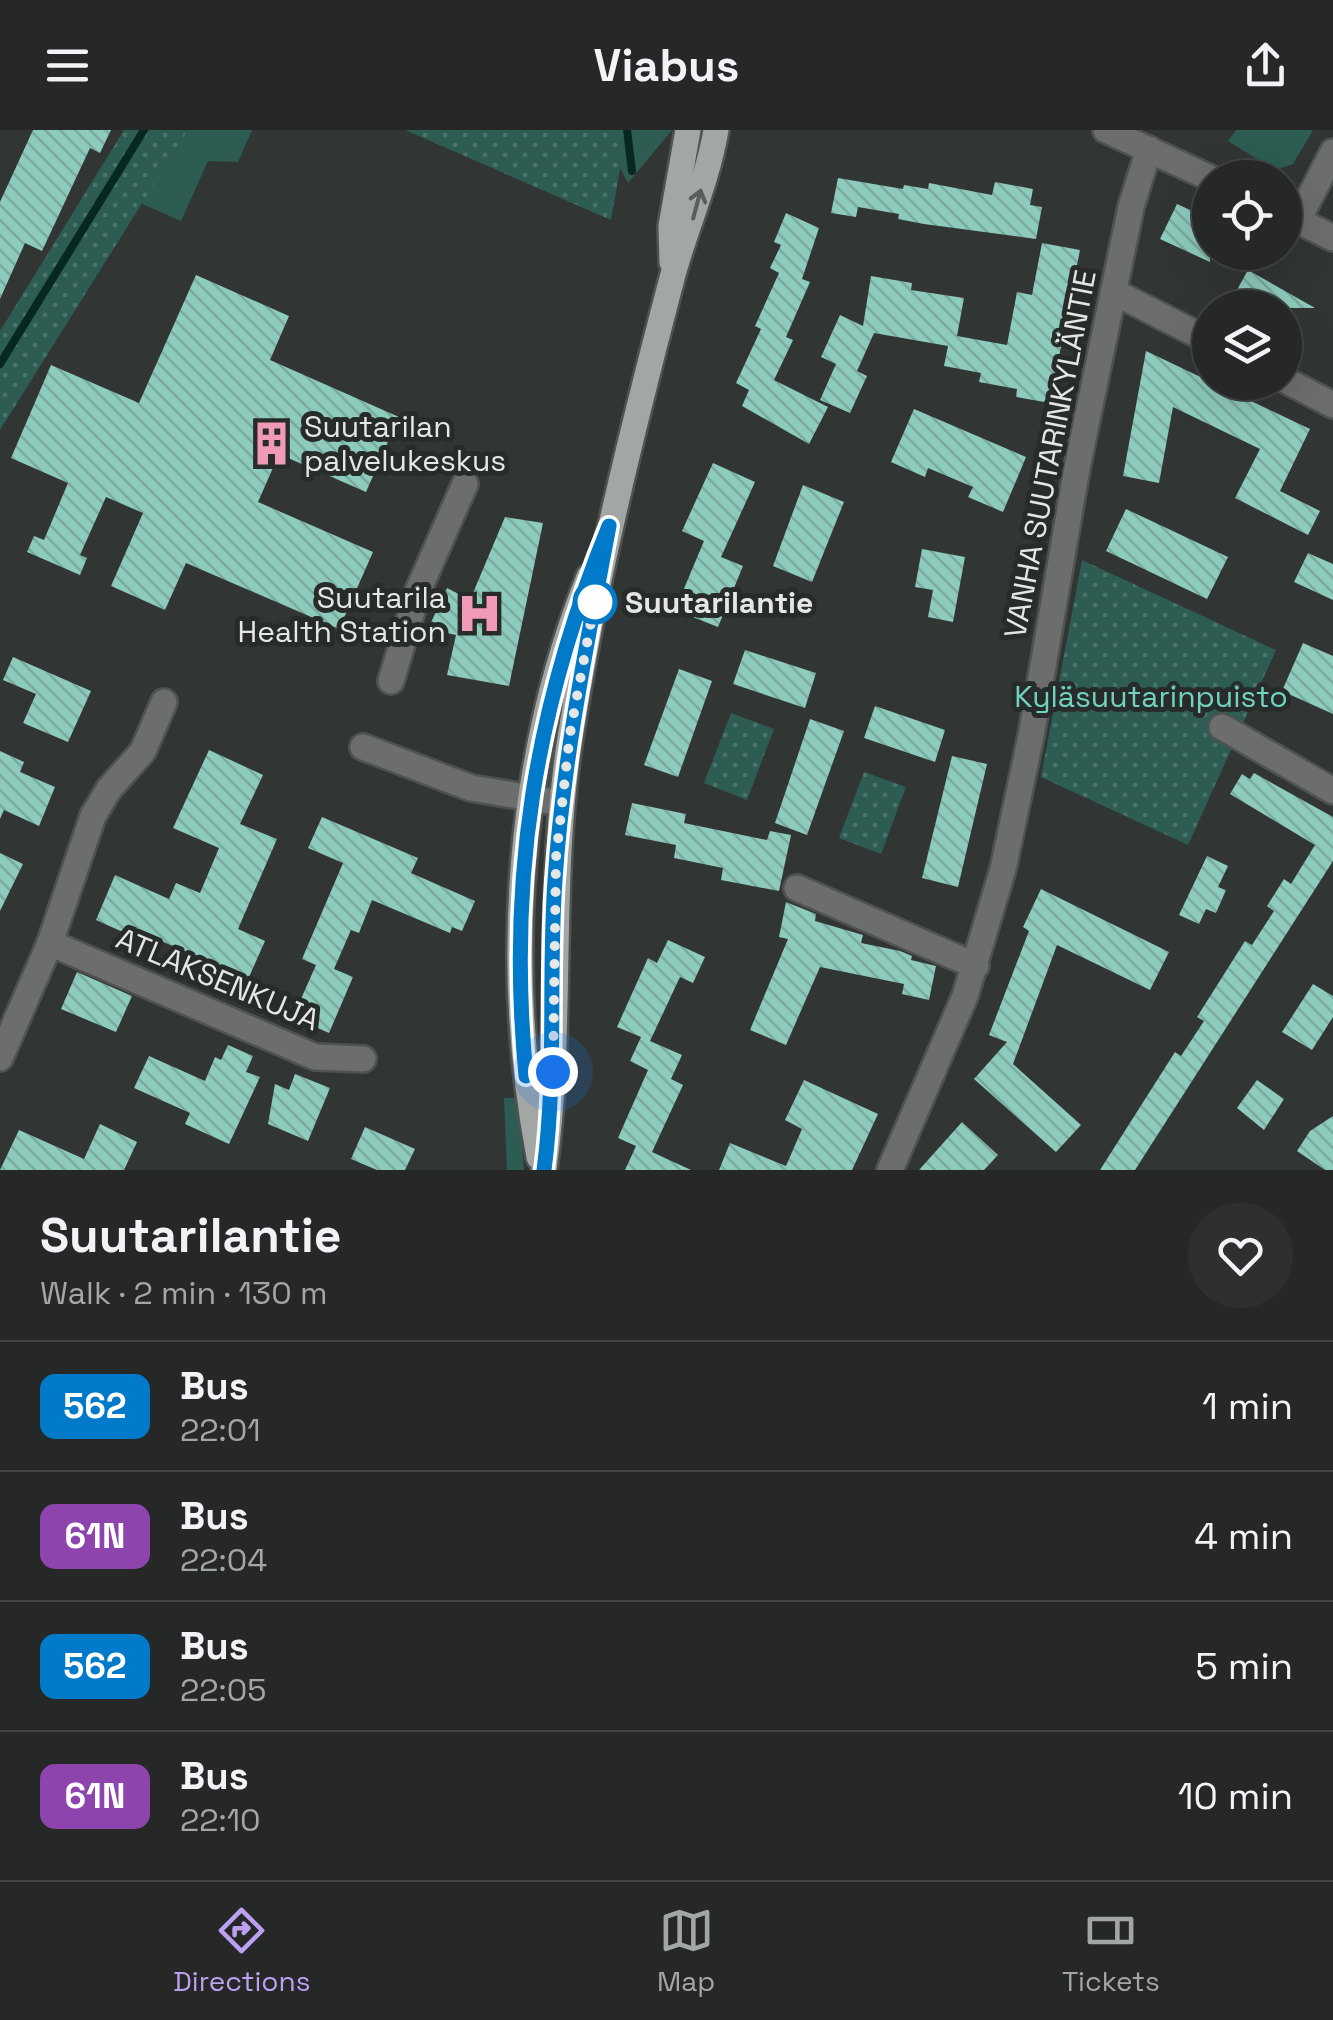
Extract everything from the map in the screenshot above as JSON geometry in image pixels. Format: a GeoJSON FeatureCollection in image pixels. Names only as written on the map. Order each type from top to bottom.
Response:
{"type":"FeatureCollection","features":[{"type":"Feature","properties":{"kind":"main road"},"geometry":{"type":"LineString","coordinates":[[672,277],[671,226],[688,130]]}},
{"type":"Feature","properties":{"kind":"main road"},"geometry":{"type":"LineString","coordinates":[[542,1170],[554,1102],[554,885],[562,803],[609,526],[672,277],[690,231],[716,130]]}},
{"type":"Feature","properties":{"kind":"main road"},"geometry":{"type":"LineString","coordinates":[[542,1170],[529,1107],[521,964],[522,878],[542,728],[563,652],[609,526]]}},
{"type":"Feature","properties":{"kind":"street"},"geometry":{"type":"LineString","coordinates":[[1106,130],[1192,169]]}},
{"type":"Feature","properties":{"kind":"street","name":"VANHA SUUTARINKYLÄNTIE"},"geometry":{"type":"LineString","coordinates":[[890,1170],[976,966],[1003,869],[1031,736],[1075,480],[1139,175],[1149,149]]}},
{"type":"Feature","properties":{"kind":"street"},"geometry":{"type":"LineString","coordinates":[[1302,201],[1333,152]]}},
{"type":"Feature","properties":{"kind":"street"},"geometry":{"type":"LineString","coordinates":[[1302,222],[1333,238]]}},
{"type":"Feature","properties":{"kind":"street"},"geometry":{"type":"LineString","coordinates":[[1114,292],[1192,333]]}},
{"type":"Feature","properties":{"kind":"street"},"geometry":{"type":"LineString","coordinates":[[1302,389],[1333,405]]}},
{"type":"Feature","properties":{"kind":"street"},"geometry":{"type":"LineString","coordinates":[[391,681],[418,590],[465,484]]}},
{"type":"Feature","properties":{"kind":"street"},"geometry":{"type":"LineString","coordinates":[[0,1058],[50,943],[93,816],[109,789],[143,751],[164,702]]}},
{"type":"Feature","properties":{"kind":"street"},"geometry":{"type":"LineString","coordinates":[[1222,727],[1333,791]]}},
{"type":"Feature","properties":{"kind":"street"},"geometry":{"type":"LineString","coordinates":[[363,747],[456,784],[562,803]]}},
{"type":"Feature","properties":{"kind":"street"},"geometry":{"type":"LineString","coordinates":[[797,888],[976,966]]}},
{"type":"Feature","properties":{"kind":"street","name":"ATLAKSENKUJA"},"geometry":{"type":"LineString","coordinates":[[50,943],[315,1057],[364,1059]]}},
{"type":"Feature","properties":{"kind":"green space"},"geometry":{"type":"Polygon","coordinates":[[[124,130],[188,130],[0,430],[0,331],[124,130]]]}},
{"type":"Feature","properties":{"kind":"green space"},"geometry":{"type":"Polygon","coordinates":[[[174,130],[252,130],[238,162],[208,161],[181,221],[131,199],[174,130]]]}},
{"type":"Feature","properties":{"kind":"green space"},"geometry":{"type":"Polygon","coordinates":[[[405,130],[627,130],[611,220],[405,130]]]}},
{"type":"Feature","properties":{"kind":"green space"},"geometry":{"type":"Polygon","coordinates":[[[623,130],[672,130],[628,183],[620,168],[623,130]]]}},
{"type":"Feature","properties":{"kind":"green space"},"geometry":{"type":"Polygon","coordinates":[[[1236,130],[1313,130],[1295,160],[1259,160],[1228,141],[1236,130]]]}},
{"type":"Feature","properties":{"kind":"green space","name":"Kyläsuutarinpuisto"},"geometry":{"type":"Polygon","coordinates":[[[1082,560],[1276,650],[1188,845],[1041,777],[1082,560]]]}},
{"type":"Feature","properties":{"kind":"green space"},"geometry":{"type":"Polygon","coordinates":[[[731,713],[774,729],[747,800],[704,783],[731,713]]]}},
{"type":"Feature","properties":{"kind":"green space"},"geometry":{"type":"Polygon","coordinates":[[[864,772],[906,787],[881,854],[839,838],[864,772]]]}},
{"type":"Feature","properties":{"kind":"green space"},"geometry":{"type":"Polygon","coordinates":[[[504,1098],[518,1098],[524,1170],[507,1170],[504,1098]]]}},
{"type":"Feature","properties":{"kind":"building"},"geometry":{"type":"Polygon","coordinates":[[[33,130],[111,130],[100,153],[90,148],[42,251],[25,243],[0,299],[0,202],[33,130]]]}},
{"type":"Feature","properties":{"kind":"building"},"geometry":{"type":"Polygon","coordinates":[[[838,178],[903,189],[904,185],[928,189],[929,183],[992,195],[995,182],[1033,189],[1030,205],[1042,207],[1036,239],[924,224],[898,219],[899,214],[858,207],[856,217],[831,213],[838,178]]]}},
{"type":"Feature","properties":{"kind":"building"},"geometry":{"type":"Polygon","coordinates":[[[1177,204],[1192,211],[1192,254],[1160,239],[1177,204]]]}},
{"type":"Feature","properties":{"kind":"building"},"geometry":{"type":"Polygon","coordinates":[[[786,213],[819,228],[802,279],[810,282],[786,337],[793,340],[774,380],[828,407],[809,444],[742,406],[749,390],[736,383],[761,329],[755,326],[779,273],[770,268],[781,245],[774,242],[786,213]]]}},
{"type":"Feature","properties":{"kind":"building"},"geometry":{"type":"Polygon","coordinates":[[[1042,243],[1080,250],[1056,372],[1061,372],[1056,404],[1016,397],[1017,389],[979,382],[981,373],[944,366],[948,346],[874,333],[857,371],[867,376],[850,413],[820,400],[836,364],[821,357],[840,315],[863,326],[871,276],[912,283],[911,290],[964,298],[957,336],[1007,345],[1017,292],[1032,295],[1042,243]]]}},
{"type":"Feature","properties":{"kind":"building"},"geometry":{"type":"Polygon","coordinates":[[[1248,270],[1283,290],[1237,290],[1248,270]]]}},
{"type":"Feature","properties":{"kind":"building","name":"Suutarilan palvelukeskus"},"geometry":{"type":"Polygon","coordinates":[[[196,275],[289,316],[270,360],[399,417],[366,492],[279,454],[258,502],[373,552],[339,629],[186,563],[165,610],[111,586],[143,513],[106,497],[80,555],[87,558],[80,575],[27,552],[34,536],[44,540],[68,483],[11,458],[51,365],[139,403],[196,275]]]}},
{"type":"Feature","properties":{"kind":"building"},"geometry":{"type":"Polygon","coordinates":[[[1146,351],[1192,373],[1192,400],[1249,400],[1310,429],[1280,491],[1320,511],[1308,535],[1235,498],[1260,449],[1173,407],[1159,483],[1123,476],[1146,351]]]}},
{"type":"Feature","properties":{"kind":"building"},"geometry":{"type":"Polygon","coordinates":[[[914,409],[1026,457],[1003,512],[968,497],[973,487],[928,468],[925,477],[891,462],[914,409]]]}},
{"type":"Feature","properties":{"kind":"building"},"geometry":{"type":"Polygon","coordinates":[[[713,463],[755,482],[721,557],[743,566],[718,627],[675,610],[704,541],[682,531],[713,463]]]}},
{"type":"Feature","properties":{"kind":"building"},"geometry":{"type":"Polygon","coordinates":[[[803,485],[844,502],[812,582],[773,566],[803,485]]]}},
{"type":"Feature","properties":{"kind":"building"},"geometry":{"type":"Polygon","coordinates":[[[1126,509],[1228,557],[1207,599],[1106,551],[1126,509]]]}},
{"type":"Feature","properties":{"kind":"building","name":"Suutarila Health Station"},"geometry":{"type":"Polygon","coordinates":[[[505,517],[543,523],[509,686],[447,675],[456,635],[428,629],[447,588],[470,600],[505,517]]]}},
{"type":"Feature","properties":{"kind":"building"},"geometry":{"type":"Polygon","coordinates":[[[922,549],[965,557],[953,622],[928,617],[933,590],[915,587],[922,549]]]}},
{"type":"Feature","properties":{"kind":"building"},"geometry":{"type":"Polygon","coordinates":[[[1308,553],[1333,564],[1333,600],[1294,582],[1308,553]]]}},
{"type":"Feature","properties":{"kind":"building"},"geometry":{"type":"Polygon","coordinates":[[[1303,643],[1333,656],[1333,714],[1282,691],[1303,643]]]}},
{"type":"Feature","properties":{"kind":"building"},"geometry":{"type":"Polygon","coordinates":[[[745,650],[816,673],[805,708],[733,684],[745,650]]]}},
{"type":"Feature","properties":{"kind":"building"},"geometry":{"type":"Polygon","coordinates":[[[13,657],[91,691],[68,742],[23,723],[36,694],[3,680],[13,657]]]}},
{"type":"Feature","properties":{"kind":"building"},"geometry":{"type":"Polygon","coordinates":[[[679,669],[712,681],[678,777],[644,765],[679,669]]]}},
{"type":"Feature","properties":{"kind":"building"},"geometry":{"type":"Polygon","coordinates":[[[875,706],[945,730],[935,762],[864,738],[875,706]]]}},
{"type":"Feature","properties":{"kind":"building"},"geometry":{"type":"Polygon","coordinates":[[[810,719],[844,731],[807,835],[775,823],[810,719]]]}},
{"type":"Feature","properties":{"kind":"building"},"geometry":{"type":"Polygon","coordinates":[[[209,750],[263,775],[240,824],[277,839],[238,929],[265,941],[245,986],[191,962],[194,955],[154,938],[152,945],[96,920],[115,875],[169,899],[176,883],[200,893],[219,848],[173,828],[209,750]]]}},
{"type":"Feature","properties":{"kind":"building"},"geometry":{"type":"Polygon","coordinates":[[[0,751],[24,762],[20,772],[55,787],[39,826],[4,810],[0,819],[0,751]]]}},
{"type":"Feature","properties":{"kind":"building"},"geometry":{"type":"Polygon","coordinates":[[[952,756],[987,764],[958,887],[922,878],[952,756]]]}},
{"type":"Feature","properties":{"kind":"building"},"geometry":{"type":"Polygon","coordinates":[[[1254,773],[1333,817],[1333,861],[1135,1170],[1100,1170],[1175,1052],[1181,1056],[1204,1021],[1197,1017],[1245,941],[1252,945],[1274,911],[1267,906],[1284,879],[1291,884],[1315,845],[1230,794],[1242,774],[1250,779],[1254,773]]]}},
{"type":"Feature","properties":{"kind":"building"},"geometry":{"type":"Polygon","coordinates":[[[632,803],[686,814],[684,823],[767,840],[770,831],[791,835],[779,891],[721,880],[723,868],[674,858],[676,845],[625,835],[632,803]]]}},
{"type":"Feature","properties":{"kind":"building"},"geometry":{"type":"Polygon","coordinates":[[[322,817],[418,858],[411,873],[475,901],[462,931],[452,927],[450,933],[372,900],[359,933],[351,930],[334,969],[353,977],[329,1033],[293,1017],[316,965],[302,959],[343,863],[308,848],[322,817]]]}},
{"type":"Feature","properties":{"kind":"building"},"geometry":{"type":"Polygon","coordinates":[[[0,853],[23,864],[0,911],[0,853]]]}},
{"type":"Feature","properties":{"kind":"building"},"geometry":{"type":"Polygon","coordinates":[[[1207,856],[1228,866],[1218,887],[1226,890],[1216,913],[1206,909],[1199,924],[1179,915],[1207,856]]]}},
{"type":"Feature","properties":{"kind":"building"},"geometry":{"type":"Polygon","coordinates":[[[1041,889],[1169,952],[1150,990],[1057,945],[1013,1064],[1081,1125],[1056,1152],[974,1079],[1007,1042],[989,1035],[1029,931],[1023,927],[1041,889]]]}},
{"type":"Feature","properties":{"kind":"building"},"geometry":{"type":"Polygon","coordinates":[[[786,902],[816,914],[815,921],[863,935],[861,943],[900,951],[912,956],[911,960],[936,966],[929,1000],[902,994],[904,984],[820,967],[786,1045],[750,1030],[788,939],[779,937],[786,902]]]}},
{"type":"Feature","properties":{"kind":"building"},"geometry":{"type":"Polygon","coordinates":[[[668,940],[705,957],[693,983],[680,977],[650,1041],[682,1055],[671,1079],[683,1085],[652,1152],[691,1170],[625,1170],[636,1146],[618,1138],[648,1070],[630,1061],[641,1037],[617,1027],[648,958],[657,963],[668,940]]]}},
{"type":"Feature","properties":{"kind":"building"},"geometry":{"type":"Polygon","coordinates":[[[77,972],[132,996],[116,1032],[61,1009],[77,972]]]}},
{"type":"Feature","properties":{"kind":"building"},"geometry":{"type":"Polygon","coordinates":[[[1313,984],[1333,996],[1333,1017],[1312,1050],[1282,1032],[1313,984]]]}},
{"type":"Feature","properties":{"kind":"building"},"geometry":{"type":"Polygon","coordinates":[[[228,1045],[253,1056],[246,1072],[260,1077],[229,1144],[185,1124],[190,1113],[134,1088],[149,1056],[205,1081],[215,1057],[221,1060],[228,1045]]]}},
{"type":"Feature","properties":{"kind":"building"},"geometry":{"type":"Polygon","coordinates":[[[295,1074],[330,1088],[308,1141],[268,1124],[275,1084],[289,1090],[295,1074]]]}},
{"type":"Feature","properties":{"kind":"building"},"geometry":{"type":"Polygon","coordinates":[[[804,1080],[878,1114],[852,1170],[719,1170],[730,1143],[786,1166],[802,1129],[785,1120],[804,1080]]]}},
{"type":"Feature","properties":{"kind":"building"},"geometry":{"type":"Polygon","coordinates":[[[1257,1080],[1284,1099],[1264,1130],[1237,1108],[1257,1080]]]}},
{"type":"Feature","properties":{"kind":"building"},"geometry":{"type":"Polygon","coordinates":[[[1333,1116],[1333,1170],[1325,1170],[1297,1151],[1310,1131],[1333,1116]]]}},
{"type":"Feature","properties":{"kind":"building"},"geometry":{"type":"Polygon","coordinates":[[[962,1122],[998,1155],[984,1170],[919,1170],[962,1122]]]}},
{"type":"Feature","properties":{"kind":"building"},"geometry":{"type":"Polygon","coordinates":[[[100,1124],[137,1142],[124,1170],[0,1170],[19,1130],[84,1159],[100,1124]]]}},
{"type":"Feature","properties":{"kind":"building"},"geometry":{"type":"Polygon","coordinates":[[[365,1127],[415,1149],[405,1170],[377,1170],[351,1159],[365,1127]]]}},
{"type":"Feature","properties":{"kind":"waterway"},"geometry":{"type":"LineString","coordinates":[[0,364],[144,130]]}},
{"type":"Feature","properties":{"kind":"waterway"},"geometry":{"type":"LineString","coordinates":[[627,130],[632,171]]}},
{"type":"Feature","properties":{"kind":"bus line","name":"562"},"geometry":{"type":"LineString","coordinates":[[526,1076],[522,878],[542,728],[573,615],[609,526],[570,734],[562,803],[554,885],[554,1102],[544,1170]]}},
{"type":"Feature","properties":{"kind":"place","name":"Suutarilan palvelukeskus"},"geometry":{"type":"Point","coordinates":[271,443]}},
{"type":"Feature","properties":{"kind":"place","name":"Suutarilantie"},"geometry":{"type":"Point","coordinates":[595,602]}},
{"type":"Feature","properties":{"kind":"place","name":"Suutarila Health Station"},"geometry":{"type":"Point","coordinates":[479,614]}},
{"type":"Feature","properties":{"kind":"route"},"geometry":{"type":"LineString","coordinates":[[553,1072],[556,858],[570,734],[596,595],[595,602]]}}]}
